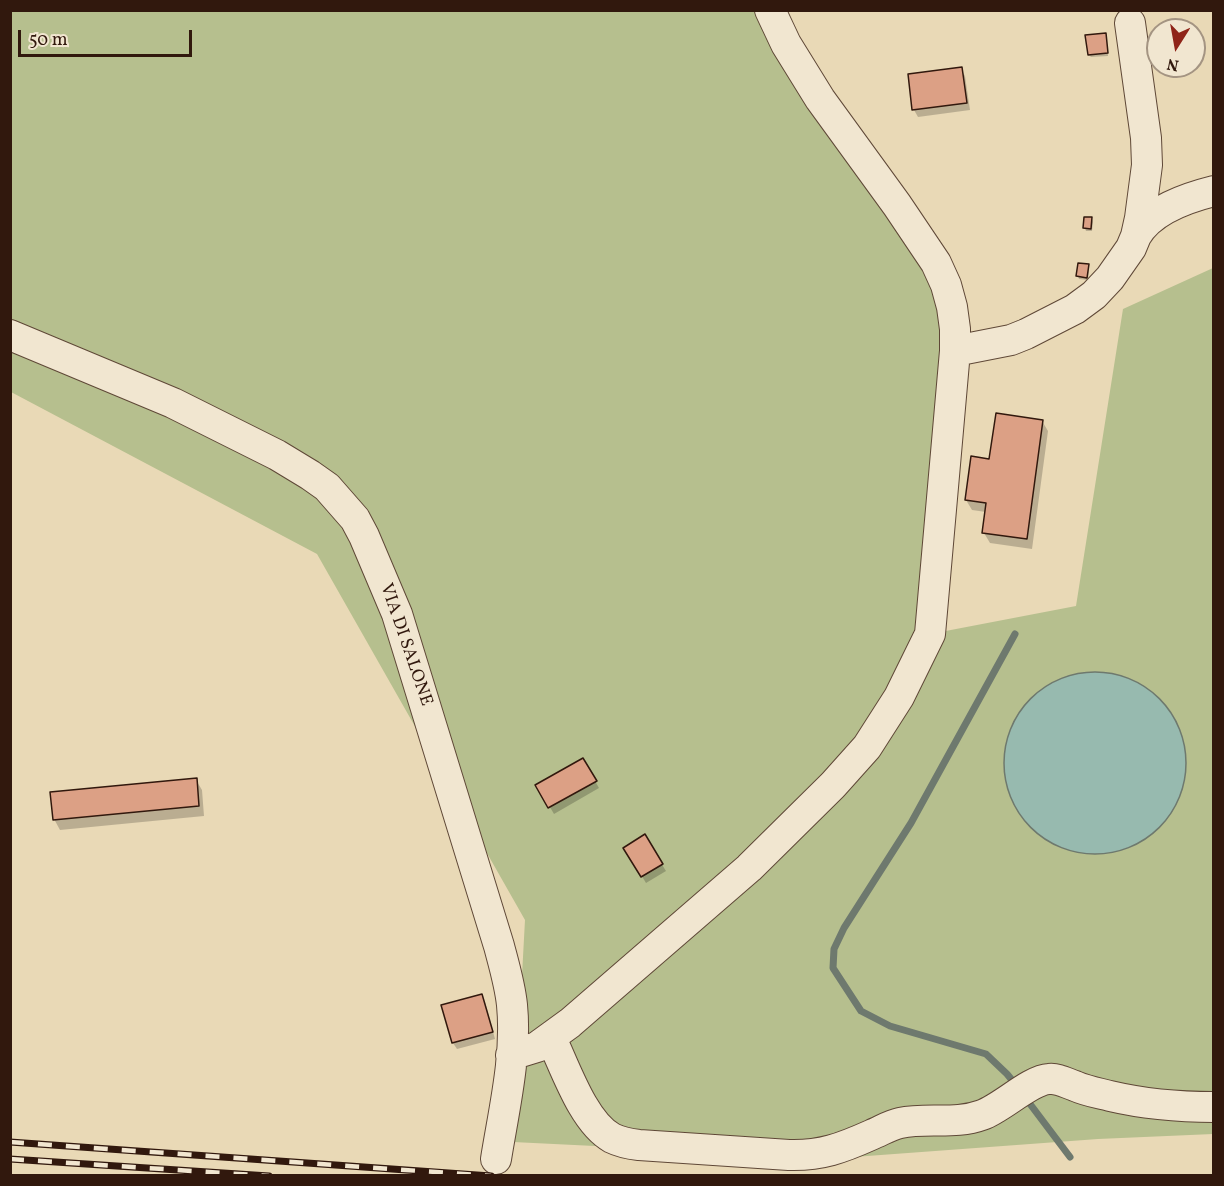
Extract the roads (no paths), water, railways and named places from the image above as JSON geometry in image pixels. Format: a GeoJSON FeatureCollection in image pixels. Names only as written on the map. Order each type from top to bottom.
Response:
{"type":"FeatureCollection","features":[{"type":"Feature","properties":{"kind":"street"},"geometry":{"type":"LineString","coordinates":[[511,1055],[537,1047],[570,1023],[749,868],[833,785],[867,747],[899,697],[930,634],[955,351],[956,329],[950,297],[936,263],[820,99],[786,44],[770,10]]}},
{"type":"Feature","properties":{"kind":"street"},"geometry":{"type":"LineString","coordinates":[[1130,23],[1146,138],[1147,165],[1136,236]]}},
{"type":"Feature","properties":{"kind":"street"},"geometry":{"type":"LineString","coordinates":[[955,351],[1011,340],[1036,330],[1075,309],[1094,295],[1110,278],[1122,263],[1140,229],[1147,221],[1184,201],[1214,191]]}},
{"type":"Feature","properties":{"kind":"street","name":"VIA DI SALONE"},"geometry":{"type":"LineString","coordinates":[[10,335],[172,403],[277,455],[327,487],[355,519],[397,614],[510,988],[511,1055],[496,1159]]}},
{"type":"Feature","properties":{"kind":"street"},"geometry":{"type":"LineString","coordinates":[[551,1038],[581,1103],[596,1125],[618,1141],[639,1145],[806,1155],[832,1151],[897,1123],[950,1121],[979,1117],[999,1107],[1034,1083],[1050,1078],[1088,1091],[1138,1102],[1214,1107]]}},
{"type":"Feature","properties":{"kind":"water"},"geometry":{"type":"Polygon","coordinates":[[[1095,672],[1113,673],[1130,679],[1146,687],[1160,698],[1171,712],[1179,728],[1185,745],[1185,781],[1179,798],[1171,814],[1160,828],[1146,839],[1130,847],[1113,853],[1095,854],[1077,853],[1060,847],[1044,839],[1030,828],[1019,814],[1011,798],[1005,781],[1004,763],[1005,745],[1011,728],[1019,712],[1030,698],[1044,687],[1060,679],[1077,673],[1095,672]]]}},
{"type":"Feature","properties":{"kind":"waterway"},"geometry":{"type":"LineString","coordinates":[[1015,634],[911,823],[844,928],[834,949],[833,968],[861,1011],[890,1026],[986,1054],[1016,1085]]}},
{"type":"Feature","properties":{"kind":"waterway"},"geometry":{"type":"LineString","coordinates":[[1024,1096],[1070,1157]]}},
{"type":"Feature","properties":{"kind":"railway"},"geometry":{"type":"LineString","coordinates":[[10,1142],[491,1176]]}},
{"type":"Feature","properties":{"kind":"railway"},"geometry":{"type":"LineString","coordinates":[[10,1159],[269,1176]]}}]}
